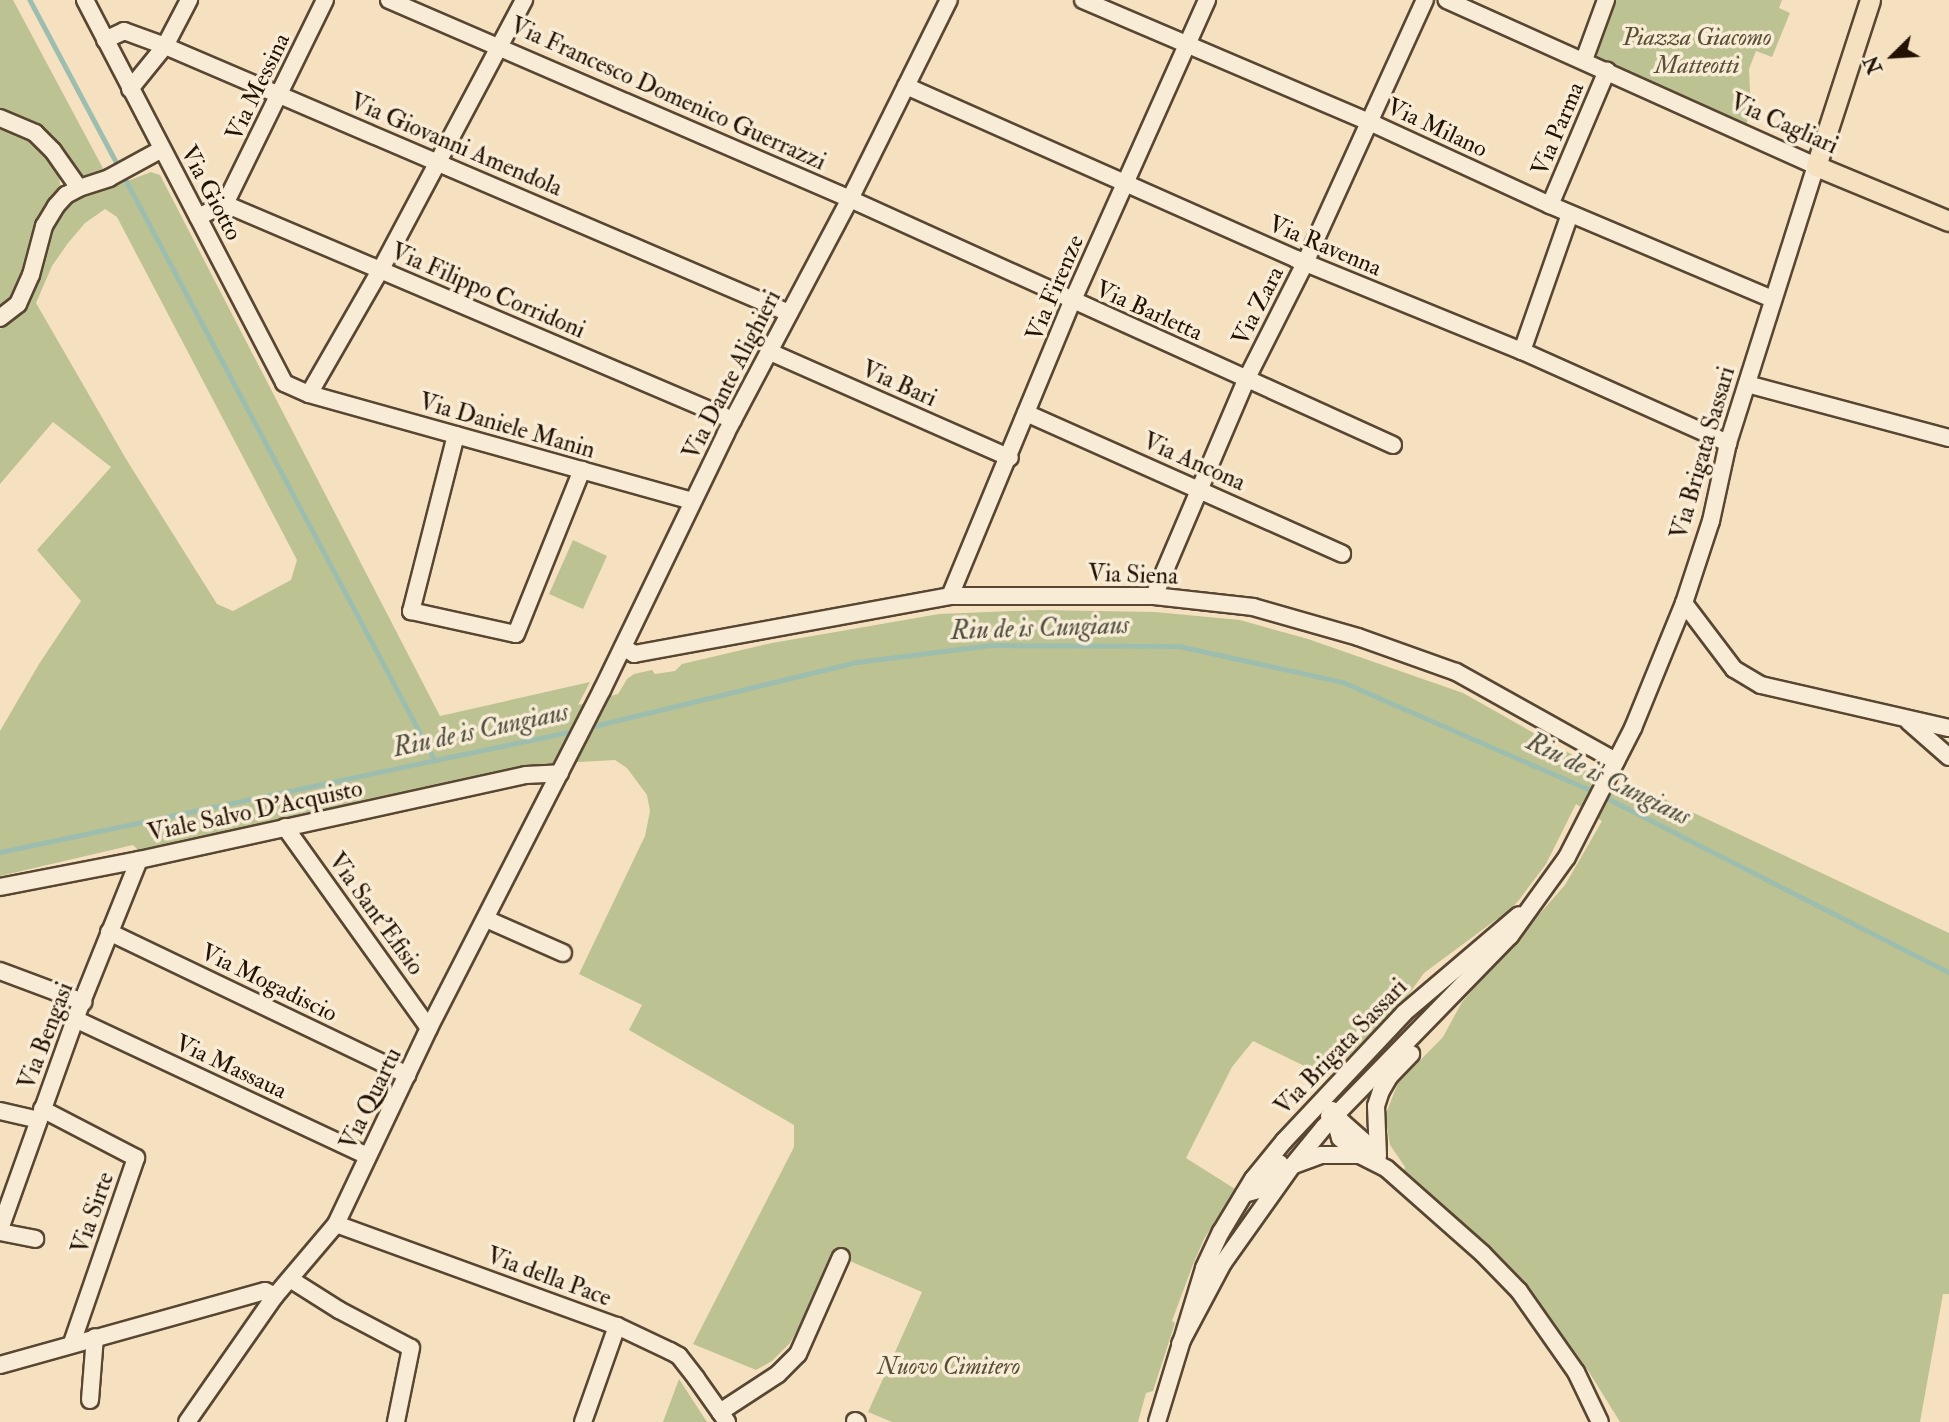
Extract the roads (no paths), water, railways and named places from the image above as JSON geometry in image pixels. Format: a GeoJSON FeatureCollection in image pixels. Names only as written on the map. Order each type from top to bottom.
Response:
{"type":"FeatureCollection","features":[{"type":"Feature","properties":{"kind":"main road","name":"Via Brigata Sassari"},"geometry":{"type":"LineString","coordinates":[[1816,166],[1870,0]]}},
{"type":"Feature","properties":{"kind":"main road","name":"Via Cagliari"},"geometry":{"type":"LineString","coordinates":[[1816,166],[1949,221]]}},
{"type":"Feature","properties":{"kind":"street","name":"Via Giotto"},"geometry":{"type":"LineString","coordinates":[[85,0],[284,383],[309,394]]}},
{"type":"Feature","properties":{"kind":"street"},"geometry":{"type":"LineString","coordinates":[[130,89],[165,46],[189,0]]}},
{"type":"Feature","properties":{"kind":"street","name":"Via Messina"},"geometry":{"type":"LineString","coordinates":[[225,204],[325,0]]}},
{"type":"Feature","properties":{"kind":"street","name":"Via Francesco Domenico Guerrazzi"},"geometry":{"type":"LineString","coordinates":[[389,0],[499,45],[850,199]]}},
{"type":"Feature","properties":{"kind":"street"},"geometry":{"type":"LineString","coordinates":[[309,394],[381,270],[524,0]]}},
{"type":"Feature","properties":{"kind":"street","name":"Via Dante Alighieri"},"geometry":{"type":"LineString","coordinates":[[564,766],[692,501],[850,199],[949,0]]}},
{"type":"Feature","properties":{"kind":"street","name":"Via Milano"},"geometry":{"type":"LineString","coordinates":[[1083,0],[1368,121],[1570,214],[1773,299]]}},
{"type":"Feature","properties":{"kind":"street","name":"Via Firenze"},"geometry":{"type":"LineString","coordinates":[[950,596],[1010,458],[1072,302],[1207,0]]}},
{"type":"Feature","properties":{"kind":"street","name":"Via Zara"},"geometry":{"type":"LineString","coordinates":[[1154,596],[1247,378],[1305,263],[1424,0]]}},
{"type":"Feature","properties":{"kind":"street","name":"Via Cagliari"},"geometry":{"type":"LineString","coordinates":[[1447,0],[1816,166]]}},
{"type":"Feature","properties":{"kind":"street"},"geometry":{"type":"LineString","coordinates":[[1584,60],[1606,0]]}},
{"type":"Feature","properties":{"kind":"street","name":"Via Giovanni Amendola"},"geometry":{"type":"LineString","coordinates":[[105,40],[124,31],[165,46],[789,313]]}},
{"type":"Feature","properties":{"kind":"street","name":"Via Parma"},"geometry":{"type":"LineString","coordinates":[[1550,205],[1607,71]]}},
{"type":"Feature","properties":{"kind":"street","name":"Via Ravenna"},"geometry":{"type":"LineString","coordinates":[[906,86],[1305,263],[1522,351],[1728,443]]}},
{"type":"Feature","properties":{"kind":"street"},"geometry":{"type":"LineString","coordinates":[[0,118],[35,133],[53,151],[79,188]]}},
{"type":"Feature","properties":{"kind":"street"},"geometry":{"type":"LineString","coordinates":[[0,318],[18,304],[31,275],[44,226],[56,205],[79,188],[109,178],[162,149]]}},
{"type":"Feature","properties":{"kind":"street","name":"Via Brigata Sassari"},"geometry":{"type":"LineString","coordinates":[[1216,1258],[1333,1118],[1510,936],[1567,857],[1607,782],[1684,603],[1711,521],[1728,443],[1816,166]]}},
{"type":"Feature","properties":{"kind":"street","name":"Via Barletta"},"geometry":{"type":"LineString","coordinates":[[850,199],[1072,302],[1393,445]]}},
{"type":"Feature","properties":{"kind":"street"},"geometry":{"type":"LineString","coordinates":[[198,217],[225,204]]}},
{"type":"Feature","properties":{"kind":"street","name":"Via Filippo Corridoni"},"geometry":{"type":"LineString","coordinates":[[225,204],[733,420]]}},
{"type":"Feature","properties":{"kind":"street"},"geometry":{"type":"LineString","coordinates":[[1522,351],[1570,214]]}},
{"type":"Feature","properties":{"kind":"street","name":"Via Bari"},"geometry":{"type":"LineString","coordinates":[[770,352],[1010,458]]}},
{"type":"Feature","properties":{"kind":"street"},"geometry":{"type":"LineString","coordinates":[[1747,384],[1949,438]]}},
{"type":"Feature","properties":{"kind":"street","name":"Via Daniele Manin"},"geometry":{"type":"LineString","coordinates":[[309,394],[692,501]]}},
{"type":"Feature","properties":{"kind":"street","name":"Via Ancona"},"geometry":{"type":"LineString","coordinates":[[1026,413],[1342,554]]}},
{"type":"Feature","properties":{"kind":"street"},"geometry":{"type":"LineString","coordinates":[[456,435],[411,611],[516,634],[582,470]]}},
{"type":"Feature","properties":{"kind":"street","name":"Via Siena"},"geometry":{"type":"LineString","coordinates":[[623,647],[634,654],[950,596],[1154,596],[1253,607],[1358,637],[1456,672],[1616,761]]}},
{"type":"Feature","properties":{"kind":"street"},"geometry":{"type":"LineString","coordinates":[[1684,603],[1734,669],[1761,685],[1949,728]]}},
{"type":"Feature","properties":{"kind":"street"},"geometry":{"type":"LineString","coordinates":[[1908,720],[1949,757]]}},
{"type":"Feature","properties":{"kind":"street","name":"Viale Salvo D'Acquisto"},"geometry":{"type":"LineString","coordinates":[[0,887],[139,860],[564,766]]}},
{"type":"Feature","properties":{"kind":"street","name":"Via Quartu"},"geometry":{"type":"LineString","coordinates":[[187,1422],[275,1296],[336,1224],[429,1028],[564,766]]}},
{"type":"Feature","properties":{"kind":"street","name":"Via Sant'Efisio"},"geometry":{"type":"LineString","coordinates":[[285,827],[429,1028]]}},
{"type":"Feature","properties":{"kind":"street","name":"Via Bengasi"},"geometry":{"type":"LineString","coordinates":[[35,1239],[0,1230],[75,1019],[139,860]]}},
{"type":"Feature","properties":{"kind":"street","name":"Via Brigata Sassari"},"geometry":{"type":"LineString","coordinates":[[1216,1258],[1244,1194],[1284,1141],[1398,1019],[1450,971],[1537,900]]}},
{"type":"Feature","properties":{"kind":"street"},"geometry":{"type":"LineString","coordinates":[[486,919],[563,953]]}},
{"type":"Feature","properties":{"kind":"street","name":"Via Mogadiscio"},"geometry":{"type":"LineString","coordinates":[[109,932],[408,1075]]}},
{"type":"Feature","properties":{"kind":"street"},"geometry":{"type":"LineString","coordinates":[[0,971],[83,1002]]}},
{"type":"Feature","properties":{"kind":"street","name":"Via Massaua"},"geometry":{"type":"LineString","coordinates":[[75,1019],[368,1156]]}},
{"type":"Feature","properties":{"kind":"street","name":"Via Brigata Sassari"},"geometry":{"type":"LineString","coordinates":[[1333,1118],[1331,1104],[1396,1037],[1398,1019]]}},
{"type":"Feature","properties":{"kind":"street"},"geometry":{"type":"LineString","coordinates":[[1368,1154],[1381,1091],[1389,1077],[1413,1051],[1414,1035]]}},
{"type":"Feature","properties":{"kind":"street"},"geometry":{"type":"LineString","coordinates":[[0,1111],[40,1115]]}},
{"type":"Feature","properties":{"kind":"street"},"geometry":{"type":"LineString","coordinates":[[1244,1194],[1259,1190],[1289,1150],[1324,1114],[1333,1118],[1368,1154],[1483,1254],[1519,1291],[1576,1372],[1601,1421]]}},
{"type":"Feature","properties":{"kind":"street","name":"Via Sirte"},"geometry":{"type":"LineString","coordinates":[[40,1115],[136,1158],[72,1343]]}},
{"type":"Feature","properties":{"kind":"street"},"geometry":{"type":"LineString","coordinates":[[1292,1166],[1321,1155],[1368,1154]]}},
{"type":"Feature","properties":{"kind":"street","name":"Via della Pace"},"geometry":{"type":"LineString","coordinates":[[336,1224],[617,1326],[679,1356],[723,1417],[778,1374],[798,1354],[841,1257]]}},
{"type":"Feature","properties":{"kind":"street"},"geometry":{"type":"LineString","coordinates":[[1157,1422],[1193,1296],[1216,1258]]}},
{"type":"Feature","properties":{"kind":"street"},"geometry":{"type":"LineString","coordinates":[[290,1279],[339,1310],[411,1348],[396,1422]]}},
{"type":"Feature","properties":{"kind":"street"},"geometry":{"type":"LineString","coordinates":[[0,1365],[265,1291],[275,1296]]}},
{"type":"Feature","properties":{"kind":"street"},"geometry":{"type":"LineString","coordinates":[[583,1422],[617,1326]]}},
{"type":"Feature","properties":{"kind":"street"},"geometry":{"type":"LineString","coordinates":[[90,1400],[95,1338]]}},
{"type":"Feature","properties":{"kind":"waterway"},"geometry":{"type":"LineString","coordinates":[[30,0],[434,759]]}},
{"type":"Feature","properties":{"kind":"waterway","name":"Riu de is Cungiaus"},"geometry":{"type":"LineString","coordinates":[[586,728],[857,662],[991,645],[1179,646],[1343,682],[1595,792]]}},
{"type":"Feature","properties":{"kind":"waterway","name":"Riu de is Cungiaus"},"geometry":{"type":"LineString","coordinates":[[0,852],[578,730]]}},
{"type":"Feature","properties":{"kind":"waterway","name":"Riu de is Cungiaus"},"geometry":{"type":"LineString","coordinates":[[1603,796],[1949,972]]}},
{"type":"Feature","properties":{"kind":"park label","name":"Piazza Giacomo Matteotti"},"geometry":{"type":"Point","coordinates":[1697,52]}},
{"type":"Feature","properties":{"kind":"park label","name":"Nuovo Cimitero"},"geometry":{"type":"Point","coordinates":[949,1367]}}]}
